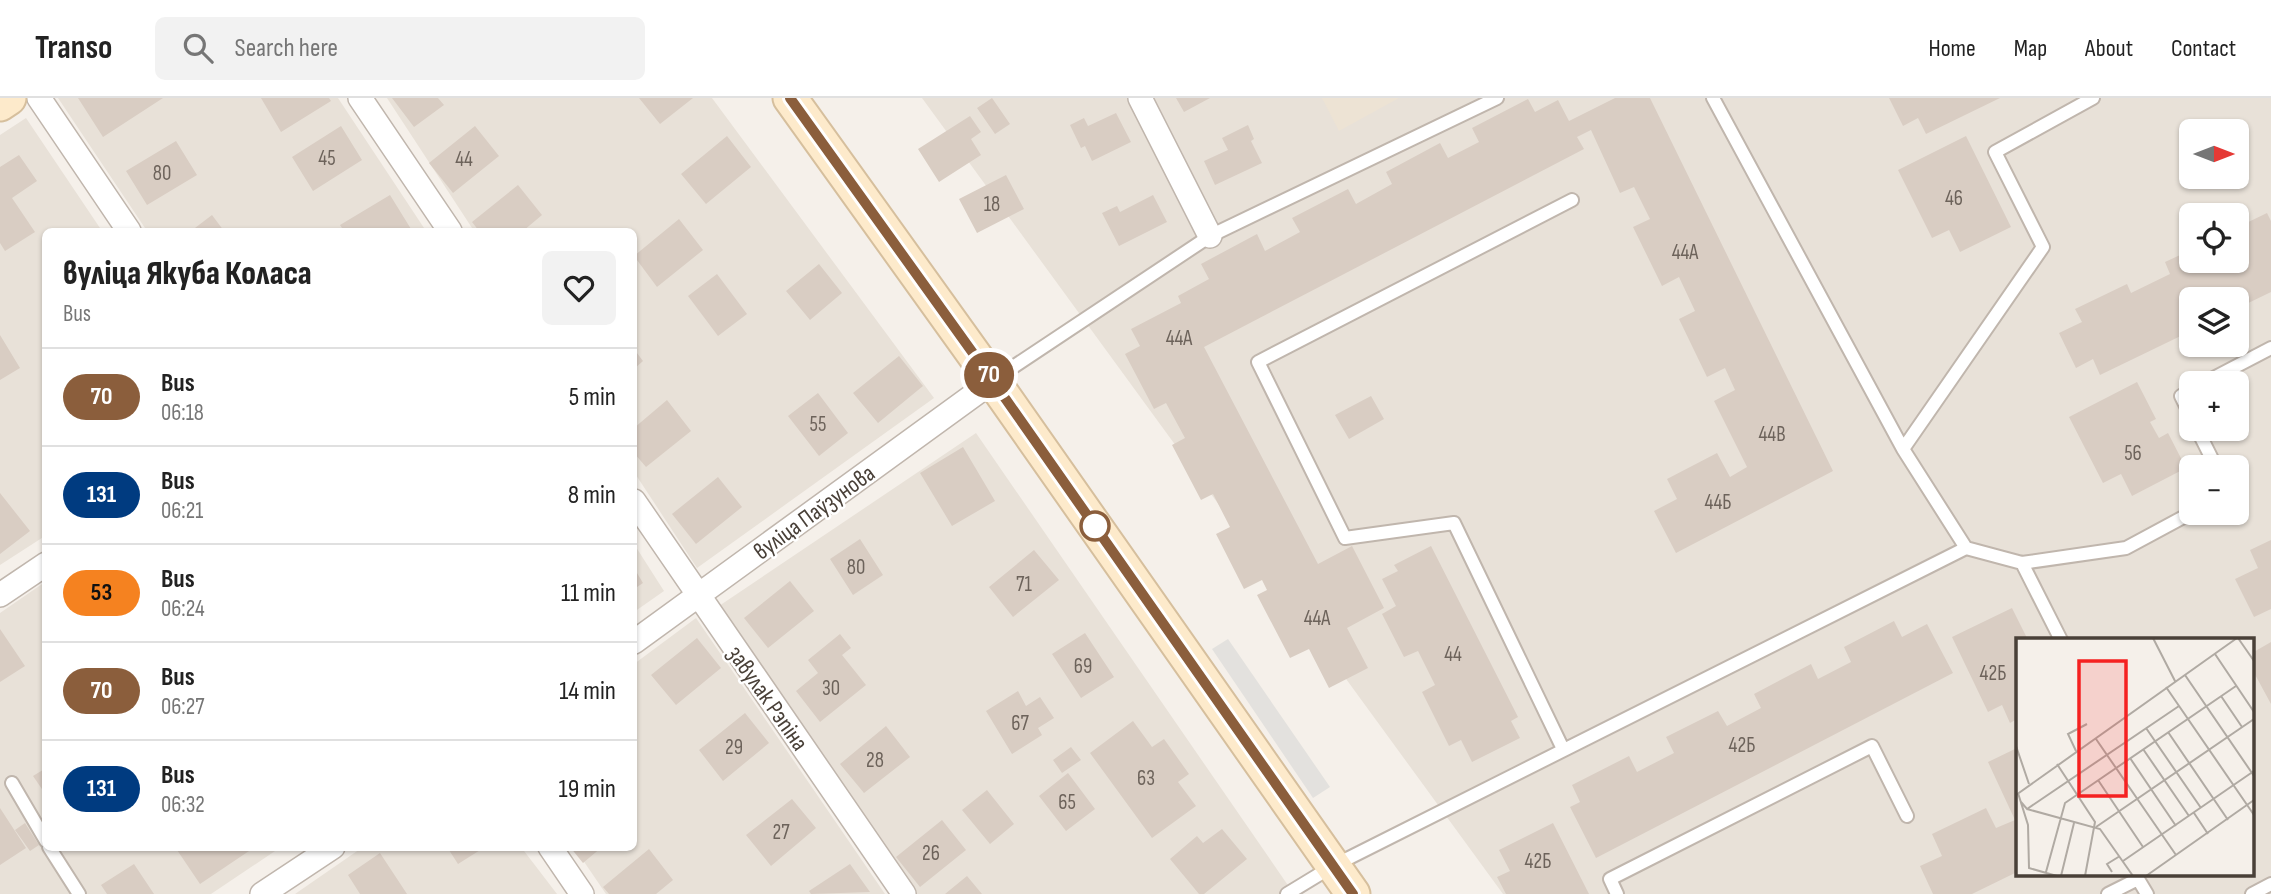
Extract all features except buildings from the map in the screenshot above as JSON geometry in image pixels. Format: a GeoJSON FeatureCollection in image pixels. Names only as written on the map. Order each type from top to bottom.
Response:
{"type":"FeatureCollection","features":[{"type":"Feature","properties":{"kind":"main road"},"geometry":{"type":"LineString","coordinates":[[0,104],[9,98]]}},
{"type":"Feature","properties":{"kind":"main road"},"geometry":{"type":"LineString","coordinates":[[790,98],[993,381],[1353,894]]}},
{"type":"Feature","properties":{"kind":"street"},"geometry":{"type":"LineString","coordinates":[[39,98],[127,228]]}},
{"type":"Feature","properties":{"kind":"street"},"geometry":{"type":"LineString","coordinates":[[360,98],[448,228]]}},
{"type":"Feature","properties":{"kind":"street"},"geometry":{"type":"LineString","coordinates":[[1140,98],[1210,236]]}},
{"type":"Feature","properties":{"kind":"street","name":"вуліца Паўзунова"},"geometry":{"type":"LineString","coordinates":[[637,640],[993,381]]}},
{"type":"Feature","properties":{"kind":"street","name":"завулак Рэпіна"},"geometry":{"type":"LineString","coordinates":[[637,505],[904,894]]}},
{"type":"Feature","properties":{"kind":"street"},"geometry":{"type":"LineString","coordinates":[[0,595],[42,567]]}},
{"type":"Feature","properties":{"kind":"street"},"geometry":{"type":"LineString","coordinates":[[262,894],[326,851]]}},
{"type":"Feature","properties":{"kind":"street"},"geometry":{"type":"LineString","coordinates":[[553,851],[582,894]]}},
{"type":"Feature","properties":{"kind":"lane"},"geometry":{"type":"LineString","coordinates":[[993,381],[1210,236],[1497,98]]}},
{"type":"Feature","properties":{"kind":"lane"},"geometry":{"type":"LineString","coordinates":[[1713,98],[1903,449],[1966,548]]}},
{"type":"Feature","properties":{"kind":"lane"},"geometry":{"type":"LineString","coordinates":[[1903,449],[2043,247],[1995,152],[2093,98]]}},
{"type":"Feature","properties":{"kind":"lane"},"geometry":{"type":"LineString","coordinates":[[1563,749],[1454,523],[1345,538],[1258,362],[1572,200]]}},
{"type":"Feature","properties":{"kind":"lane"},"geometry":{"type":"LineString","coordinates":[[2227,371],[2271,348]]}},
{"type":"Feature","properties":{"kind":"lane"},"geometry":{"type":"LineString","coordinates":[[1287,894],[1333,866],[1966,548],[2022,563],[2126,548],[2179,519]]}},
{"type":"Feature","properties":{"kind":"lane"},"geometry":{"type":"LineString","coordinates":[[2022,563],[2060,638]]}},
{"type":"Feature","properties":{"kind":"lane"},"geometry":{"type":"LineString","coordinates":[[1617,894],[1610,878],[1872,746],[1908,816]]}},
{"type":"Feature","properties":{"kind":"lane"},"geometry":{"type":"LineString","coordinates":[[12,783],[42,834]]}},
{"type":"Feature","properties":{"kind":"lane"},"geometry":{"type":"LineString","coordinates":[[52,851],[79,894]]}},
{"type":"Feature","properties":{"kind":"lane"},"geometry":{"type":"LineString","coordinates":[[2108,894],[2138,878],[2147,894]]}},
{"type":"Feature","properties":{"kind":"lane"},"geometry":{"type":"LineString","coordinates":[[2252,894],[2271,884]]}},
{"type":"Feature","properties":{"kind":"shaded area"},"geometry":{"type":"Polygon","coordinates":[[[58,98],[338,98],[424,228],[145,228],[58,98]]]}},
{"type":"Feature","properties":{"kind":"shaded area"},"geometry":{"type":"Polygon","coordinates":[[[387,98],[712,98],[934,398],[697,568],[637,477],[637,228],[472,228],[387,98]]]}},
{"type":"Feature","properties":{"kind":"shaded area"},"geometry":{"type":"Polygon","coordinates":[[[922,98],[2271,98],[2271,894],[1503,894],[922,98]]]}},
{"type":"Feature","properties":{"kind":"shaded area"},"geometry":{"type":"Polygon","coordinates":[[[1322,98],[1399,98],[1339,131],[1322,98]]]}},
{"type":"Feature","properties":{"kind":"shaded area"},"geometry":{"type":"Polygon","coordinates":[[[26,118],[100,228],[42,228],[42,538],[0,565],[0,135],[26,118]]]}},
{"type":"Feature","properties":{"kind":"shaded area"},"geometry":{"type":"Polygon","coordinates":[[[976,433],[1294,894],[916,894],[719,606],[976,433]]]}},
{"type":"Feature","properties":{"kind":"shaded area"},"geometry":{"type":"Polygon","coordinates":[[[637,549],[664,591],[637,610],[637,549]]]}},
{"type":"Feature","properties":{"kind":"shaded area"},"geometry":{"type":"Polygon","coordinates":[[[42,584],[42,851],[275,851],[211,894],[0,894],[0,613],[42,584]]]}},
{"type":"Feature","properties":{"kind":"shaded area"},"geometry":{"type":"Polygon","coordinates":[[[696,618],[885,894],[606,894],[577,851],[637,851],[637,662],[696,618]]]}},
{"type":"Feature","properties":{"kind":"shaded area"},"geometry":{"type":"Polygon","coordinates":[[[1228,639],[1330,787],[1313,798],[1212,649],[1228,639]]]}},
{"type":"Feature","properties":{"kind":"shaded area"},"geometry":{"type":"Polygon","coordinates":[[[357,851],[524,851],[557,894],[295,894],[357,851]]]}},
{"type":"Feature","properties":{"kind":"bus line","name":"70"},"geometry":{"type":"LineString","coordinates":[[790,98],[993,381],[1353,894]]}}]}
